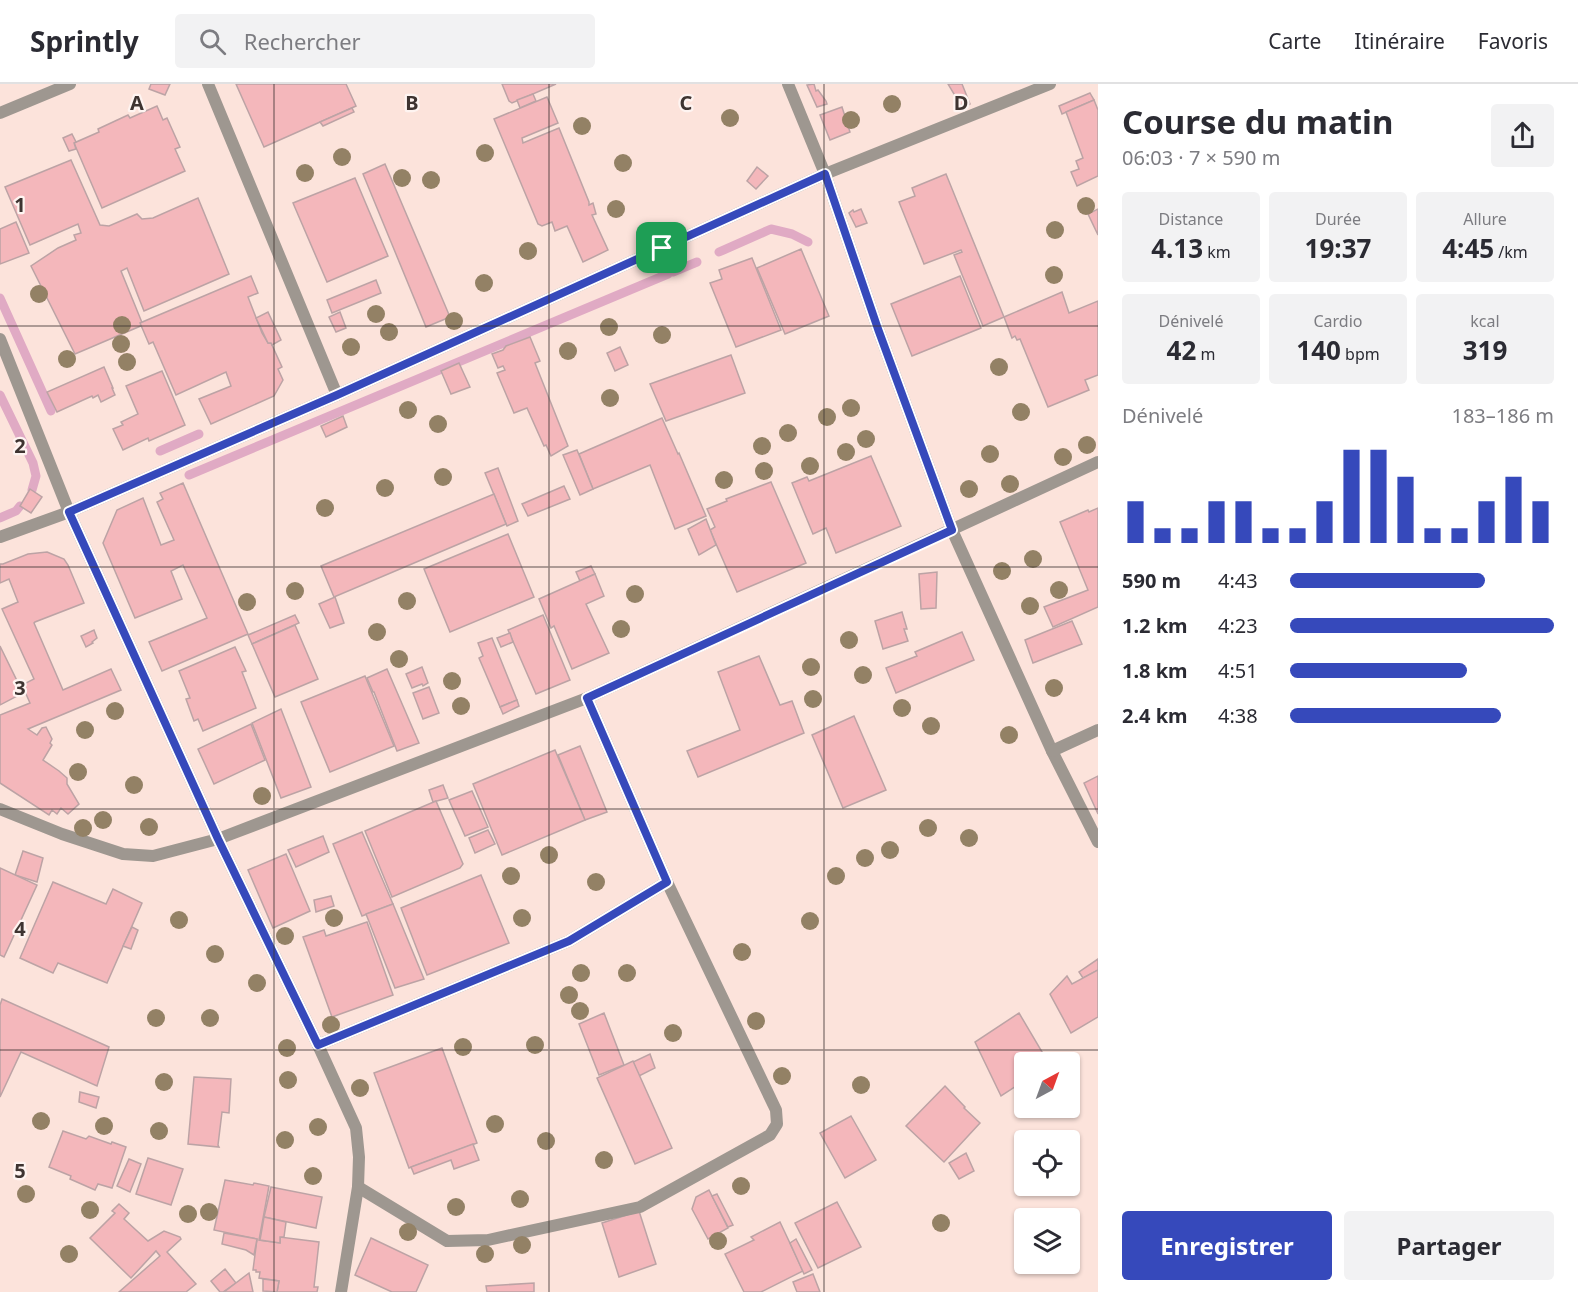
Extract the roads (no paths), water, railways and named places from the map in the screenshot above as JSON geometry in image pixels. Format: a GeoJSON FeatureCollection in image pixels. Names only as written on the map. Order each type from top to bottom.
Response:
{"type":"FeatureCollection","features":[{"type":"Feature","properties":{"kind":"street"},"geometry":{"type":"LineString","coordinates":[[0,113],[70,84]]}},
{"type":"Feature","properties":{"kind":"street"},"geometry":{"type":"LineString","coordinates":[[208,84],[337,395]]}},
{"type":"Feature","properties":{"kind":"street"},"geometry":{"type":"LineString","coordinates":[[788,84],[825,174],[878,329],[952,530],[1052,751],[1098,843]]}},
{"type":"Feature","properties":{"kind":"street"},"geometry":{"type":"LineString","coordinates":[[0,537],[69,512],[337,395],[825,174],[1050,84]]}},
{"type":"Feature","properties":{"kind":"street"},"geometry":{"type":"LineString","coordinates":[[0,339],[69,512],[218,839],[356,1128],[359,1157],[358,1187],[341,1292]]}},
{"type":"Feature","properties":{"kind":"street"},"geometry":{"type":"LineString","coordinates":[[0,809],[62,834],[123,854],[153,856],[218,839],[587,698],[1098,462]]}},
{"type":"Feature","properties":{"kind":"street"},"geometry":{"type":"LineString","coordinates":[[358,1187],[447,1241],[488,1240],[640,1207],[770,1135],[777,1124],[776,1110],[667,882],[587,698]]}},
{"type":"Feature","properties":{"kind":"street"},"geometry":{"type":"LineString","coordinates":[[1052,751],[1098,730]]}},
{"type":"Feature","properties":{"kind":"street"},"geometry":{"type":"LineString","coordinates":[[318,1045],[569,941],[667,882]]}},
{"type":"Feature","properties":{"kind":"waterway"},"geometry":{"type":"LineString","coordinates":[[719,252],[771,229],[792,234],[808,242]]}},
{"type":"Feature","properties":{"kind":"waterway"},"geometry":{"type":"LineString","coordinates":[[673,272],[697,262]]}},
{"type":"Feature","properties":{"kind":"waterway"},"geometry":{"type":"LineString","coordinates":[[189,475],[668,274]]}},
{"type":"Feature","properties":{"kind":"waterway"},"geometry":{"type":"LineString","coordinates":[[0,298],[51,411]]}},
{"type":"Feature","properties":{"kind":"waterway"},"geometry":{"type":"LineString","coordinates":[[0,395],[33,463],[36,476],[32,490]]}},
{"type":"Feature","properties":{"kind":"waterway"},"geometry":{"type":"LineString","coordinates":[[160,451],[199,434]]}},
{"type":"Feature","properties":{"kind":"waterway"},"geometry":{"type":"LineString","coordinates":[[0,518],[16,511],[20,506]]}}]}
